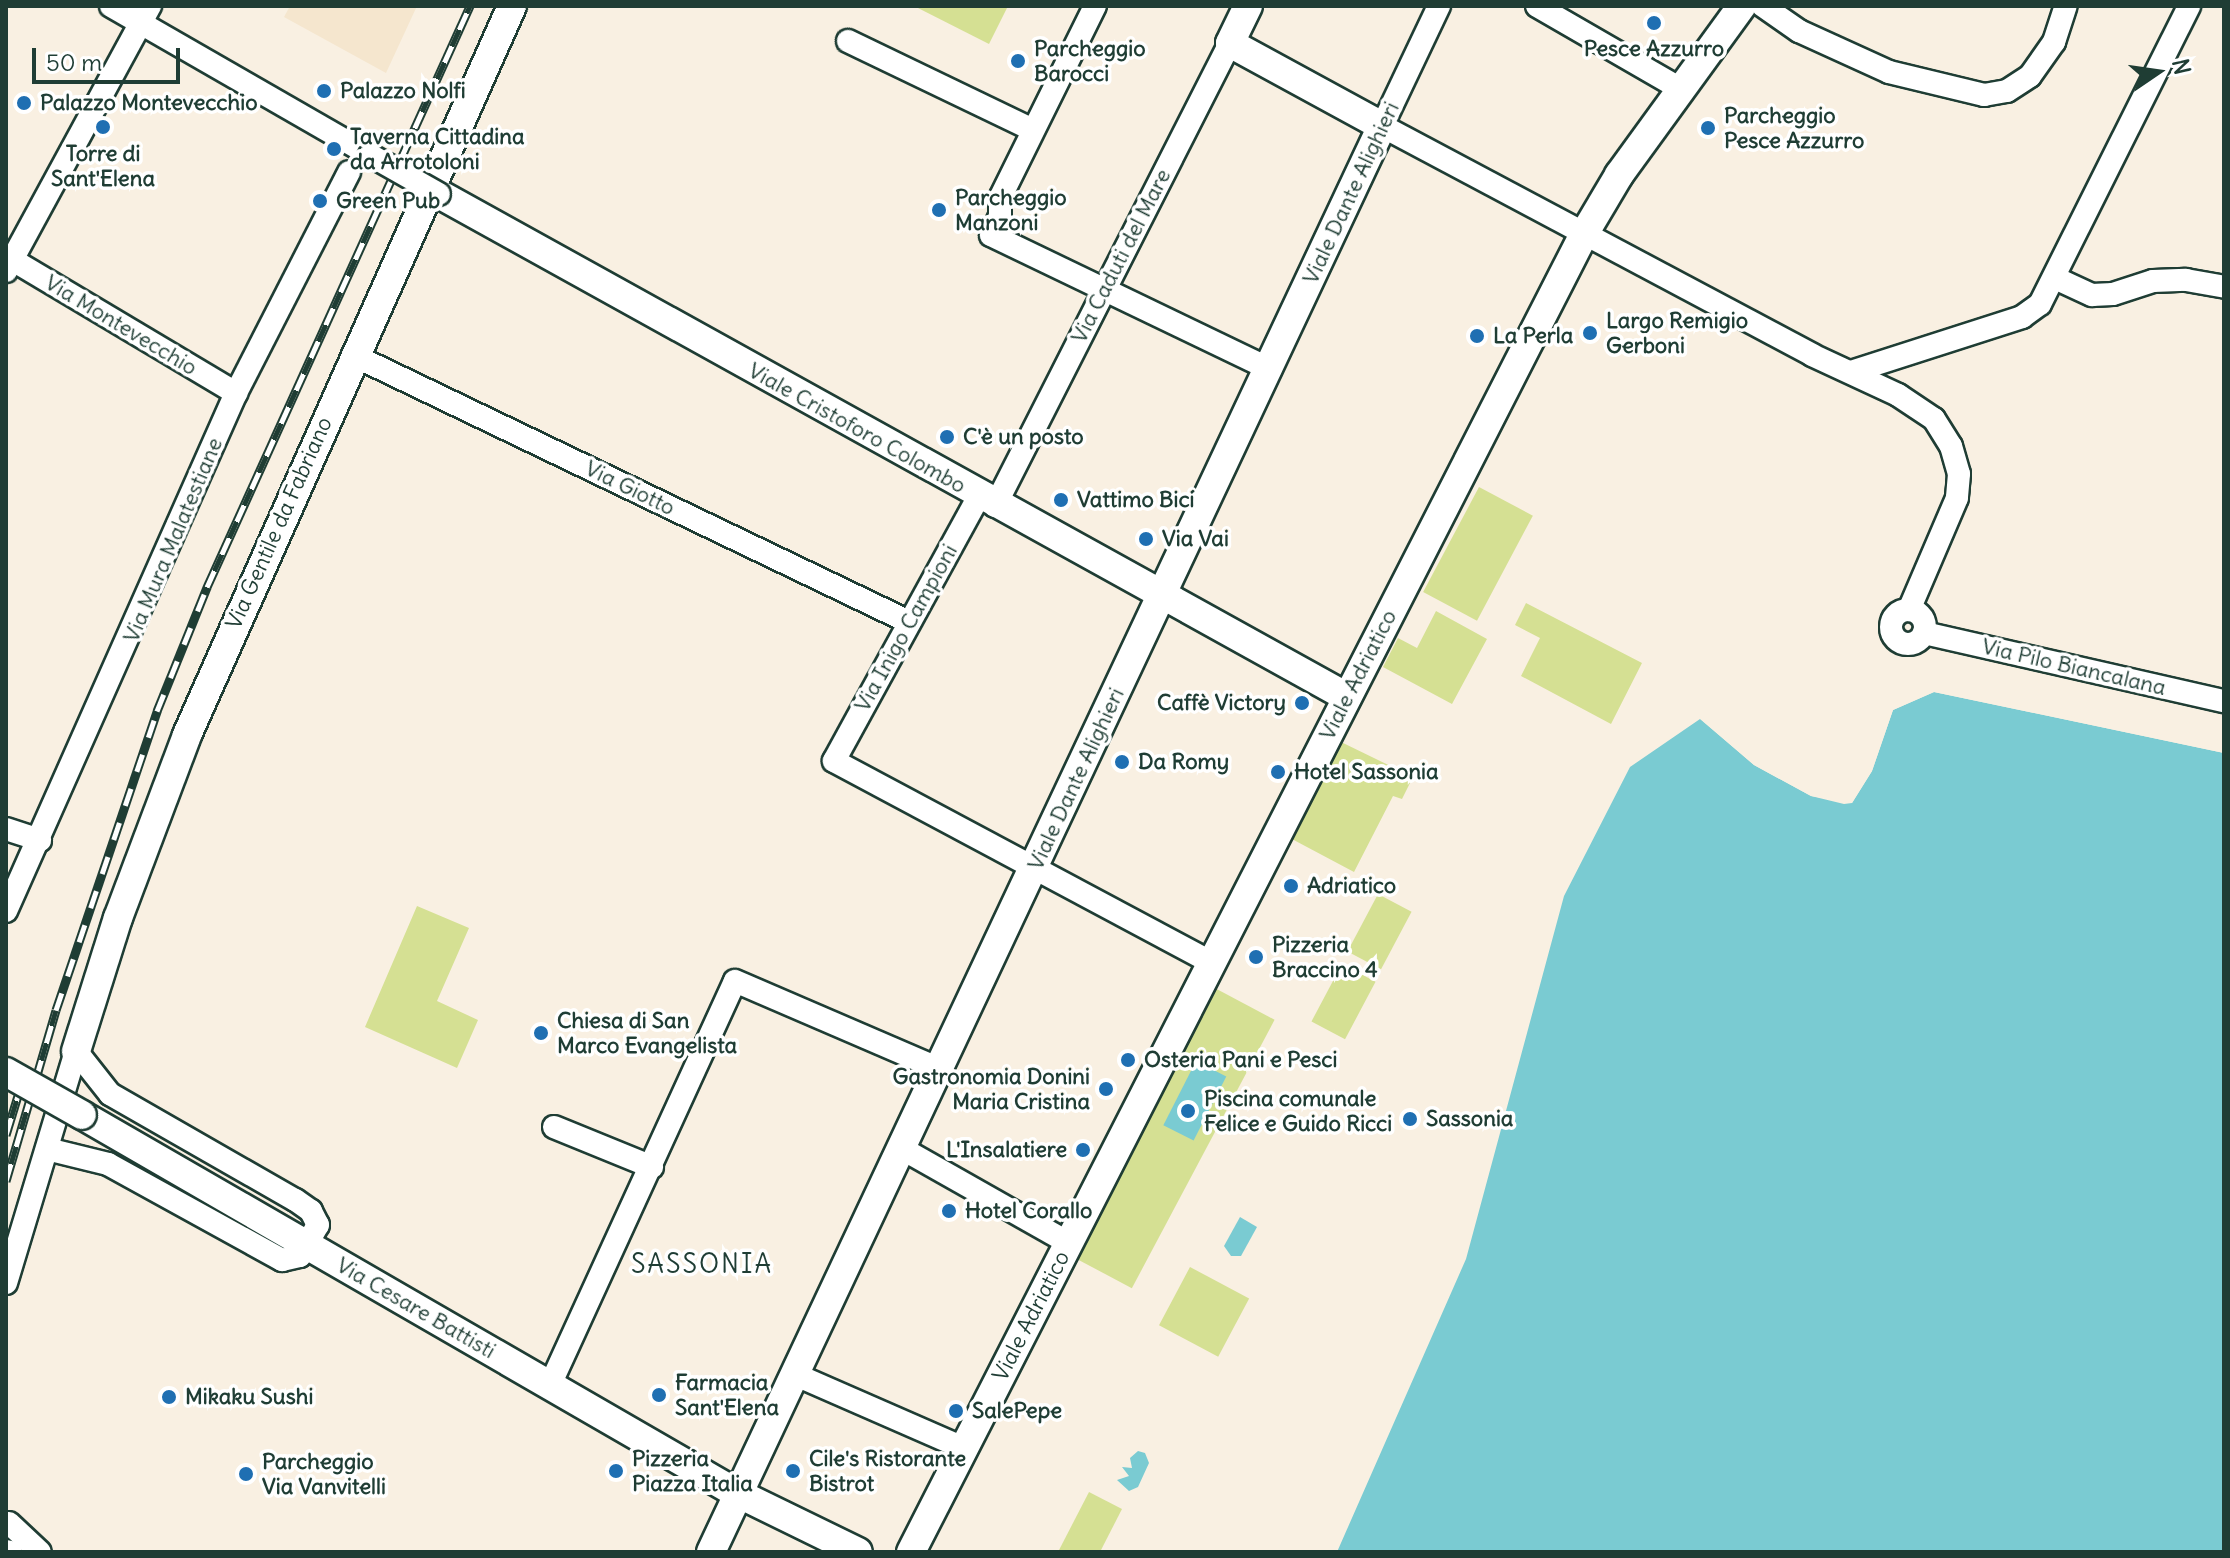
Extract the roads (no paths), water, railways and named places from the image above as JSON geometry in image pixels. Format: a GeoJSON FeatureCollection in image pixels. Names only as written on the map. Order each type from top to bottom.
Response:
{"type":"FeatureCollection","features":[{"type":"Feature","properties":{"kind":"street","name":"Viale Cristoforo Colombo"},"geometry":{"type":"LineString","coordinates":[[111,6],[145,14],[370,155],[987,501],[1347,697]]}},
{"type":"Feature","properties":{"kind":"street","name":"Via Gentile da Fabriano"},"geometry":{"type":"LineString","coordinates":[[6,1283],[118,918],[187,735],[353,355],[512,6]]}},
{"type":"Feature","properties":{"kind":"street"},"geometry":{"type":"LineString","coordinates":[[1095,6],[1000,198],[1000,216],[991,235],[1270,369]]}},
{"type":"Feature","properties":{"kind":"street","name":"Viale Dante Alighieri"},"geometry":{"type":"LineString","coordinates":[[711,1552],[1439,6]]}},
{"type":"Feature","properties":{"kind":"street"},"geometry":{"type":"LineString","coordinates":[[1537,6],[1679,88]]}},
{"type":"Feature","properties":{"kind":"street","name":"Viale Adriatico"},"geometry":{"type":"LineString","coordinates":[[911,1552],[1584,234],[1679,88],[1742,6]]}},
{"type":"Feature","properties":{"kind":"street"},"geometry":{"type":"LineString","coordinates":[[1763,6],[1799,31],[1889,72],[1984,95],[2007,91],[2030,76],[2054,42],[2066,6]]}},
{"type":"Feature","properties":{"kind":"street"},"geometry":{"type":"LineString","coordinates":[[1851,372],[2022,317],[2040,304],[2189,6]]}},
{"type":"Feature","properties":{"kind":"street","name":"Via Caduti del Mare"},"geometry":{"type":"LineString","coordinates":[[987,501],[1104,288],[1230,43],[1241,9]]}},
{"type":"Feature","properties":{"kind":"street"},"geometry":{"type":"LineString","coordinates":[[8,262],[145,14]]}},
{"type":"Feature","properties":{"kind":"street"},"geometry":{"type":"LineString","coordinates":[[848,41],[1033,130]]}},
{"type":"Feature","properties":{"kind":"street"},"geometry":{"type":"LineString","coordinates":[[1230,43],[1382,126]]}},
{"type":"Feature","properties":{"kind":"street","name":"Via Pilo Biancalana"},"geometry":{"type":"LineString","coordinates":[[1382,126],[1851,372],[1934,419],[1951,446],[1959,474],[1957,498],[1909,610],[1924,621],[1924,633],[2224,701]]}},
{"type":"Feature","properties":{"kind":"street","name":"Via Mura Malatestiane"},"geometry":{"type":"LineString","coordinates":[[6,911],[236,393],[349,172]]}},
{"type":"Feature","properties":{"kind":"street","name":"Via Montevecchio"},"geometry":{"type":"LineString","coordinates":[[8,262],[236,393]]}},
{"type":"Feature","properties":{"kind":"street"},"geometry":{"type":"LineString","coordinates":[[2055,278],[2092,295],[2113,294],[2153,281],[2186,280],[2224,287]]}},
{"type":"Feature","properties":{"kind":"street","name":"Via Giotto"},"geometry":{"type":"LineString","coordinates":[[353,355],[907,621]]}},
{"type":"Feature","properties":{"kind":"street","name":"Via Inigo Campioni"},"geometry":{"type":"LineString","coordinates":[[987,501],[907,621],[834,761],[1034,867]]}},
{"type":"Feature","properties":{"kind":"street"},"geometry":{"type":"LineString","coordinates":[[6,829],[40,840]]}},
{"type":"Feature","properties":{"kind":"street"},"geometry":{"type":"LineString","coordinates":[[1034,867],[1212,963]]}},
{"type":"Feature","properties":{"kind":"street"},"geometry":{"type":"LineString","coordinates":[[550,1385],[735,981],[939,1069]]}},
{"type":"Feature","properties":{"kind":"street"},"geometry":{"type":"LineString","coordinates":[[47,1149],[108,1164],[282,1260],[294,1260],[308,1247],[318,1225],[311,1211],[110,1094],[76,1051]]}},
{"type":"Feature","properties":{"kind":"street","name":"Via Cesare Battisti"},"geometry":{"type":"LineString","coordinates":[[6,1072],[738,1494],[834,1546],[858,1552]]}},
{"type":"Feature","properties":{"kind":"street"},"geometry":{"type":"LineString","coordinates":[[554,1127],[652,1167]]}},
{"type":"Feature","properties":{"kind":"street"},"geometry":{"type":"LineString","coordinates":[[901,1148],[1069,1243]]}},
{"type":"Feature","properties":{"kind":"street"},"geometry":{"type":"LineString","coordinates":[[794,1374],[963,1448]]}},
{"type":"Feature","properties":{"kind":"street"},"geometry":{"type":"LineString","coordinates":[[7,1526],[40,1552]]}},
{"type":"Feature","properties":{"kind":"water"},"geometry":{"type":"Polygon","coordinates":[[[1934,692],[2224,753],[2224,1552],[1337,1552],[1466,1259],[1564,896],[1630,767],[1700,719],[1754,765],[1811,796],[1852,803],[1872,771],[1893,710],[1934,692]]]}},
{"type":"Feature","properties":{"kind":"water"},"geometry":{"type":"Polygon","coordinates":[[[1196,1061],[1226,1076],[1194,1141],[1163,1125],[1196,1061]]]}},
{"type":"Feature","properties":{"kind":"water"},"geometry":{"type":"Polygon","coordinates":[[[1240,1217],[1257,1227],[1241,1256],[1231,1256],[1224,1246],[1240,1217]]]}},
{"type":"Feature","properties":{"kind":"water"},"geometry":{"type":"Polygon","coordinates":[[[1138,1451],[1145,1453],[1149,1463],[1138,1487],[1129,1491],[1117,1480],[1129,1476],[1122,1467],[1132,1468],[1130,1458],[1138,1451]]]}},
{"type":"Feature","properties":{"kind":"railway"},"geometry":{"type":"LineString","coordinates":[[6,1181],[56,1010],[157,711],[207,587],[470,6]]}},
{"type":"Feature","properties":{"kind":"railway"},"geometry":{"type":"LineString","coordinates":[[6,1135],[23,1079]]}},
{"type":"Feature","properties":{"kind":"place","name":"Pesce Azzurro"},"geometry":{"type":"Point","coordinates":[1654,23]}},
{"type":"Feature","properties":{"kind":"place","name":"Parcheggio Barocci"},"geometry":{"type":"Point","coordinates":[1018,61]}},
{"type":"Feature","properties":{"kind":"place","name":"Palazzo Nolfi"},"geometry":{"type":"Point","coordinates":[324,91]}},
{"type":"Feature","properties":{"kind":"place","name":"Palazzo Montevecchio"},"geometry":{"type":"Point","coordinates":[24,103]}},
{"type":"Feature","properties":{"kind":"place","name":"Torre di Sant'Elena"},"geometry":{"type":"Point","coordinates":[103,127]}},
{"type":"Feature","properties":{"kind":"place","name":"Parcheggio Pesce Azzurro"},"geometry":{"type":"Point","coordinates":[1708,128]}},
{"type":"Feature","properties":{"kind":"place","name":"Taverna Cittadina da Arrotoloni"},"geometry":{"type":"Point","coordinates":[334,149]}},
{"type":"Feature","properties":{"kind":"place","name":"Green Pub"},"geometry":{"type":"Point","coordinates":[320,201]}},
{"type":"Feature","properties":{"kind":"place","name":"Parcheggio Manzoni"},"geometry":{"type":"Point","coordinates":[939,210]}},
{"type":"Feature","properties":{"kind":"place","name":"Largo Remigio Gerboni"},"geometry":{"type":"Point","coordinates":[1590,333]}},
{"type":"Feature","properties":{"kind":"place","name":"La Perla"},"geometry":{"type":"Point","coordinates":[1477,336]}},
{"type":"Feature","properties":{"kind":"place","name":"C'è un posto"},"geometry":{"type":"Point","coordinates":[947,437]}},
{"type":"Feature","properties":{"kind":"place","name":"Vattimo Bici"},"geometry":{"type":"Point","coordinates":[1061,500]}},
{"type":"Feature","properties":{"kind":"place","name":"Via Vai"},"geometry":{"type":"Point","coordinates":[1146,539]}},
{"type":"Feature","properties":{"kind":"place","name":"Caffè Victory"},"geometry":{"type":"Point","coordinates":[1302,703]}},
{"type":"Feature","properties":{"kind":"place","name":"Da Romy"},"geometry":{"type":"Point","coordinates":[1122,762]}},
{"type":"Feature","properties":{"kind":"place","name":"Hotel Sassonia"},"geometry":{"type":"Point","coordinates":[1278,772]}},
{"type":"Feature","properties":{"kind":"place","name":"Adriatico"},"geometry":{"type":"Point","coordinates":[1291,886]}},
{"type":"Feature","properties":{"kind":"place","name":"Pizzeria Braccino 4"},"geometry":{"type":"Point","coordinates":[1256,957]}},
{"type":"Feature","properties":{"kind":"place","name":"Chiesa di San Marco Evangelista"},"geometry":{"type":"Point","coordinates":[541,1033]}},
{"type":"Feature","properties":{"kind":"place","name":"Osteria Pani e Pesci"},"geometry":{"type":"Point","coordinates":[1128,1060]}},
{"type":"Feature","properties":{"kind":"place","name":"Gastronomia Donini Maria Cristina"},"geometry":{"type":"Point","coordinates":[1106,1089]}},
{"type":"Feature","properties":{"kind":"place","name":"Piscina comunale Felice e Guido Ricci"},"geometry":{"type":"Point","coordinates":[1188,1111]}},
{"type":"Feature","properties":{"kind":"place","name":"Sassonia"},"geometry":{"type":"Point","coordinates":[1410,1119]}},
{"type":"Feature","properties":{"kind":"place","name":"L'Insalatiere"},"geometry":{"type":"Point","coordinates":[1083,1150]}},
{"type":"Feature","properties":{"kind":"place","name":"Hotel Corallo"},"geometry":{"type":"Point","coordinates":[949,1211]}},
{"type":"Feature","properties":{"kind":"place","name":"Farmacia Sant'Elena"},"geometry":{"type":"Point","coordinates":[659,1395]}},
{"type":"Feature","properties":{"kind":"place","name":"Mikaku Sushi"},"geometry":{"type":"Point","coordinates":[169,1397]}},
{"type":"Feature","properties":{"kind":"place","name":"SalePepe"},"geometry":{"type":"Point","coordinates":[956,1411]}},
{"type":"Feature","properties":{"kind":"place","name":"Pizzeria Piazza Italia"},"geometry":{"type":"Point","coordinates":[616,1471]}},
{"type":"Feature","properties":{"kind":"place","name":"Cile's Ristorante Bistrot"},"geometry":{"type":"Point","coordinates":[793,1471]}},
{"type":"Feature","properties":{"kind":"place","name":"Parcheggio Via Vanvitelli"},"geometry":{"type":"Point","coordinates":[246,1474]}},
{"type":"Feature","properties":{"kind":"district","name":"SASSONIA"},"geometry":{"type":"Point","coordinates":[702,1264]}}]}
